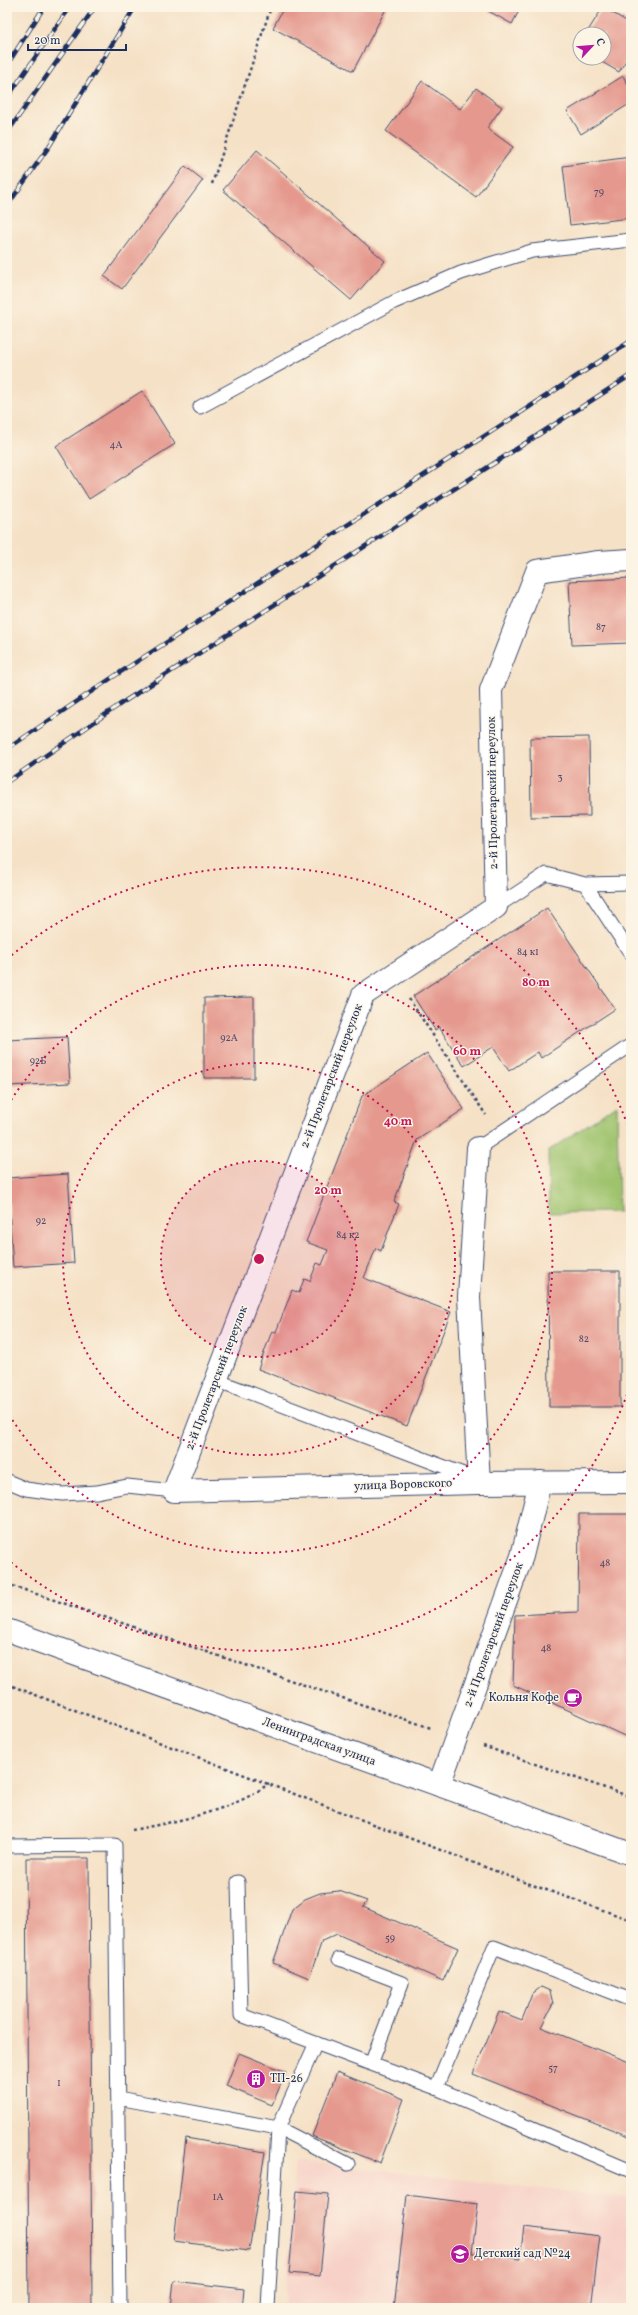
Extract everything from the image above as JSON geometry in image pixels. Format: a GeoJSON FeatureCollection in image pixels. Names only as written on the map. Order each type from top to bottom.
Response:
{"type":"FeatureCollection","features":[{"type":"Feature","properties":{"kind":"street","name":"2-й Пролетарский переулок"},"geometry":{"type":"LineString","coordinates":[[174,1491],[363,995],[496,907],[491,690],[537,571],[599,562],[631,560]]}},
{"type":"Feature","properties":{"kind":"street"},"geometry":{"type":"LineString","coordinates":[[478,1148],[469,1296],[479,1482]]}},
{"type":"Feature","properties":{"kind":"street","name":"улица Воровского"},"geometry":{"type":"LineString","coordinates":[[174,1491],[479,1482],[631,1482]]}},
{"type":"Feature","properties":{"kind":"street","name":"2-й Пролетарский переулок"},"geometry":{"type":"LineString","coordinates":[[438,1785],[522,1556],[540,1482]]}},
{"type":"Feature","properties":{"kind":"street","name":"Ленинградская улица"},"geometry":{"type":"LineString","coordinates":[[7,1630],[631,1854]]}},
{"type":"Feature","properties":{"kind":"lane"},"geometry":{"type":"LineString","coordinates":[[200,407],[394,302],[461,273],[532,250],[631,240]]}},
{"type":"Feature","properties":{"kind":"lane"},"geometry":{"type":"LineString","coordinates":[[496,907],[546,874],[585,884],[631,883]]}},
{"type":"Feature","properties":{"kind":"lane"},"geometry":{"type":"LineString","coordinates":[[585,884],[631,954]]}},
{"type":"Feature","properties":{"kind":"lane"},"geometry":{"type":"LineString","coordinates":[[478,1148],[631,1045]]}},
{"type":"Feature","properties":{"kind":"lane"},"geometry":{"type":"LineString","coordinates":[[216,1380],[479,1482]]}},
{"type":"Feature","properties":{"kind":"lane"},"geometry":{"type":"LineString","coordinates":[[7,1481],[26,1489],[62,1494],[97,1492],[127,1486],[174,1491]]}},
{"type":"Feature","properties":{"kind":"lane"},"geometry":{"type":"LineString","coordinates":[[7,1846],[115,1845],[120,2308]]}},
{"type":"Feature","properties":{"kind":"lane"},"geometry":{"type":"LineString","coordinates":[[238,1882],[241,2015],[436,2088],[631,2171]]}},
{"type":"Feature","properties":{"kind":"lane"},"geometry":{"type":"LineString","coordinates":[[436,2088],[494,1947],[631,2000]]}},
{"type":"Feature","properties":{"kind":"lane"},"geometry":{"type":"LineString","coordinates":[[339,1959],[402,1983],[371,2064]]}},
{"type":"Feature","properties":{"kind":"lane"},"geometry":{"type":"LineString","coordinates":[[268,2308],[278,2128],[316,2043]]}},
{"type":"Feature","properties":{"kind":"lane"},"geometry":{"type":"LineString","coordinates":[[118,2098],[278,2128],[348,2164]]}},
{"type":"Feature","properties":{"kind":"path"},"geometry":{"type":"LineString","coordinates":[[212,184],[272,7]]}},
{"type":"Feature","properties":{"kind":"path"},"geometry":{"type":"LineString","coordinates":[[393,975],[499,1134]]}},
{"type":"Feature","properties":{"kind":"path"},"geometry":{"type":"LineString","coordinates":[[7,1584],[631,1797]]}},
{"type":"Feature","properties":{"kind":"path"},"geometry":{"type":"LineString","coordinates":[[7,1684],[269,1783],[524,1882],[631,1920]]}},
{"type":"Feature","properties":{"kind":"path"},"geometry":{"type":"LineString","coordinates":[[128,1831],[175,1822],[248,1798],[269,1783]]}},
{"type":"Feature","properties":{"kind":"shaded area","name":"Детский сад №24"},"geometry":{"type":"Polygon","coordinates":[[[295,2161],[631,2199],[631,2308],[284,2308],[295,2161]]]}},
{"type":"Feature","properties":{"kind":"green space"},"geometry":{"type":"Polygon","coordinates":[[[617,1105],[619,1212],[549,1213],[548,1151],[617,1105]]]}},
{"type":"Feature","properties":{"kind":"building"},"geometry":{"type":"Polygon","coordinates":[[[284,7],[387,7],[353,71],[273,28],[284,7]]]}},
{"type":"Feature","properties":{"kind":"building"},"geometry":{"type":"Polygon","coordinates":[[[481,7],[521,7],[512,24],[481,7]]]}},
{"type":"Feature","properties":{"kind":"building"},"geometry":{"type":"Polygon","coordinates":[[[603,7],[631,24],[631,52],[619,72],[609,66],[612,66],[612,26],[591,26],[603,7]]]}},
{"type":"Feature","properties":{"kind":"building"},"geometry":{"type":"Polygon","coordinates":[[[623,76],[631,90],[631,103],[581,134],[567,111],[623,76]]]}},
{"type":"Feature","properties":{"kind":"building"},"geometry":{"type":"Polygon","coordinates":[[[422,81],[460,109],[476,88],[502,107],[487,128],[513,147],[476,197],[386,131],[422,81]]]}},
{"type":"Feature","properties":{"kind":"building"},"geometry":{"type":"Polygon","coordinates":[[[257,150],[385,261],[351,300],[223,190],[257,150]]]}},
{"type":"Feature","properties":{"kind":"building"},"geometry":{"type":"Polygon","coordinates":[[[631,157],[631,218],[570,225],[563,166],[631,157]]]}},
{"type":"Feature","properties":{"kind":"building"},"geometry":{"type":"Polygon","coordinates":[[[185,166],[203,180],[122,289],[104,276],[185,166]]]}},
{"type":"Feature","properties":{"kind":"building"},"geometry":{"type":"Polygon","coordinates":[[[142,391],[175,444],[89,499],[56,446],[142,391]]]}},
{"type":"Feature","properties":{"kind":"building"},"geometry":{"type":"Polygon","coordinates":[[[631,578],[631,643],[572,645],[569,581],[631,578]]]}},
{"type":"Feature","properties":{"kind":"building"},"geometry":{"type":"Polygon","coordinates":[[[589,737],[590,816],[531,817],[530,738],[589,737]]]}},
{"type":"Feature","properties":{"kind":"building"},"geometry":{"type":"Polygon","coordinates":[[[547,908],[615,1009],[541,1058],[538,1052],[509,1071],[493,1047],[464,1066],[439,1027],[435,1030],[413,996],[547,908]]]}},
{"type":"Feature","properties":{"kind":"building"},"geometry":{"type":"Polygon","coordinates":[[[254,997],[254,1078],[204,1078],[204,998],[254,997]]]}},
{"type":"Feature","properties":{"kind":"building"},"geometry":{"type":"Polygon","coordinates":[[[67,1037],[70,1083],[7,1086],[7,1040],[67,1037]]]}},
{"type":"Feature","properties":{"kind":"building"},"geometry":{"type":"Polygon","coordinates":[[[427,1053],[464,1109],[417,1140],[394,1202],[399,1204],[381,1251],[376,1248],[364,1278],[451,1312],[407,1426],[258,1369],[272,1331],[276,1332],[292,1290],[299,1293],[304,1279],[310,1281],[317,1263],[322,1265],[328,1250],[306,1242],[362,1096],[427,1053]]]}},
{"type":"Feature","properties":{"kind":"building"},"geometry":{"type":"Polygon","coordinates":[[[68,1174],[74,1263],[13,1267],[7,1178],[68,1174]]]}},
{"type":"Feature","properties":{"kind":"building"},"geometry":{"type":"Polygon","coordinates":[[[548,1271],[620,1271],[620,1407],[549,1407],[548,1271]]]}},
{"type":"Feature","properties":{"kind":"building"},"geometry":{"type":"Polygon","coordinates":[[[579,1514],[631,1514],[631,1739],[513,1685],[515,1615],[578,1612],[579,1514]]]}},
{"type":"Feature","properties":{"kind":"building"},"geometry":{"type":"Polygon","coordinates":[[[26,1858],[89,1858],[92,2308],[29,2308],[26,1858]]]}},
{"type":"Feature","properties":{"kind":"building"},"geometry":{"type":"Polygon","coordinates":[[[339,1891],[367,1901],[363,1907],[458,1948],[443,1981],[337,1934],[322,1941],[309,1978],[273,1963],[292,1909],[305,1899],[320,1893],[339,1891]]]}},
{"type":"Feature","properties":{"kind":"building"},"geometry":{"type":"Polygon","coordinates":[[[541,1987],[550,1991],[553,2004],[541,2027],[629,2062],[631,2055],[631,2137],[473,2074],[499,2011],[522,2020],[532,1994],[541,1987]]]}},
{"type":"Feature","properties":{"kind":"building","name":"ТП-26"},"geometry":{"type":"Polygon","coordinates":[[[239,2053],[286,2072],[272,2105],[226,2086],[239,2053]]]}},
{"type":"Feature","properties":{"kind":"building"},"geometry":{"type":"Polygon","coordinates":[[[337,2072],[404,2099],[380,2163],[312,2136],[337,2072]]]}},
{"type":"Feature","properties":{"kind":"building"},"geometry":{"type":"Polygon","coordinates":[[[186,2138],[265,2152],[249,2251],[174,2241],[186,2138]]]}},
{"type":"Feature","properties":{"kind":"building"},"geometry":{"type":"Polygon","coordinates":[[[297,2191],[328,2194],[320,2276],[289,2273],[297,2191]]]}},
{"type":"Feature","properties":{"kind":"building"},"geometry":{"type":"Polygon","coordinates":[[[407,2195],[478,2204],[472,2253],[520,2259],[524,2227],[600,2236],[591,2308],[394,2308],[407,2195]]]}},
{"type":"Feature","properties":{"kind":"building"},"geometry":{"type":"Polygon","coordinates":[[[174,2281],[244,2289],[242,2308],[171,2308],[174,2281]]]}},
{"type":"Feature","properties":{"kind":"railway"},"geometry":{"type":"LineString","coordinates":[[7,65],[44,7]]}},
{"type":"Feature","properties":{"kind":"railway"},"geometry":{"type":"LineString","coordinates":[[7,98],[70,7]]}},
{"type":"Feature","properties":{"kind":"railway"},"geometry":{"type":"LineString","coordinates":[[7,133],[95,7]]}},
{"type":"Feature","properties":{"kind":"railway"},"geometry":{"type":"LineString","coordinates":[[7,206],[48,148],[135,7]]}},
{"type":"Feature","properties":{"kind":"railway"},"geometry":{"type":"LineString","coordinates":[[7,749],[113,677],[631,341]]}},
{"type":"Feature","properties":{"kind":"railway"},"geometry":{"type":"LineString","coordinates":[[7,782],[125,701],[631,375]]}},
{"type":"Feature","properties":{"kind":"place","name":"Кольня Кофе"},"geometry":{"type":"Point","coordinates":[573,1698]}},
{"type":"Feature","properties":{"kind":"place","name":"ТП-26"},"geometry":{"type":"Point","coordinates":[256,2079]}},
{"type":"Feature","properties":{"kind":"place","name":"Детский сад №24"},"geometry":{"type":"Point","coordinates":[460,2254]}}]}
